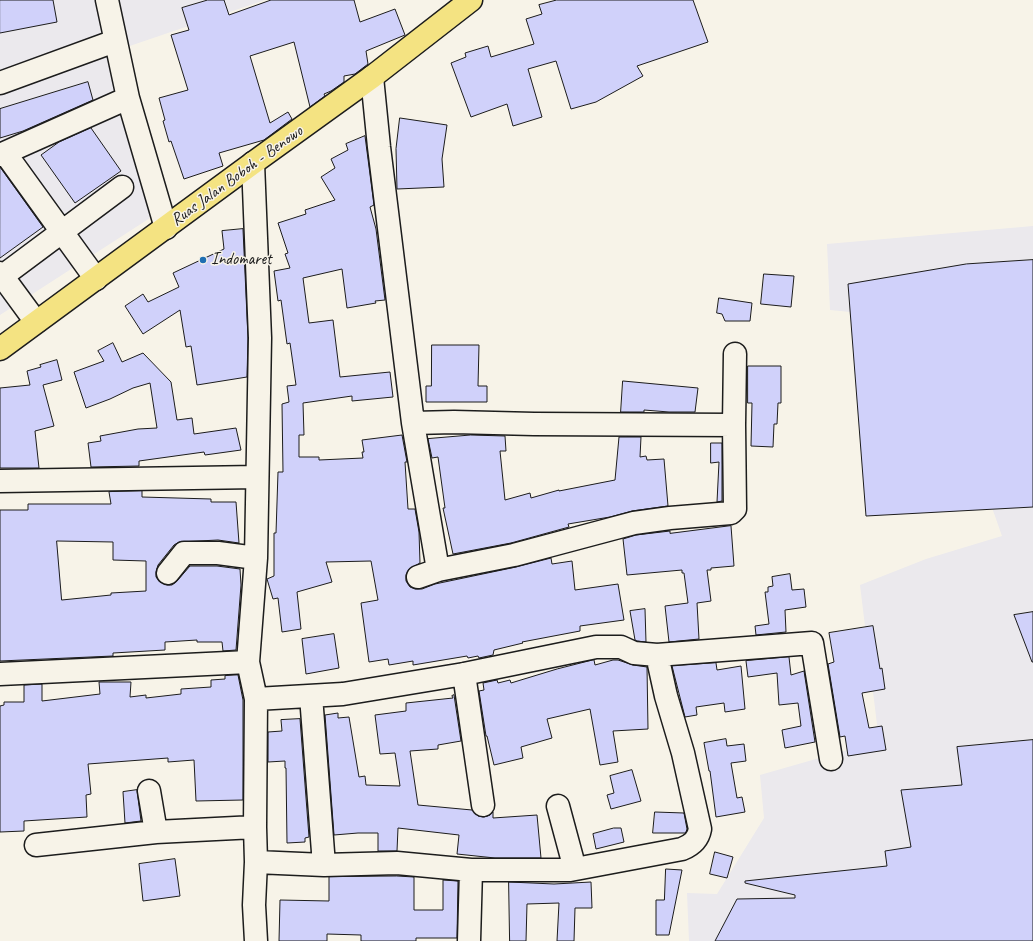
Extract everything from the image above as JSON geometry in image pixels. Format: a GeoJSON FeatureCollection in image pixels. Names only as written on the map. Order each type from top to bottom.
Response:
{"type":"FeatureCollection","features":[{"type":"Feature","properties":{"kind":"main road","name":"Ruas Jalan Boboh - Benowo"},"geometry":{"type":"LineString","coordinates":[[0,349],[372,77],[471,0]]}},
{"type":"Feature","properties":{"kind":"street"},"geometry":{"type":"LineString","coordinates":[[107,0],[128,98],[166,228]]}},
{"type":"Feature","properties":{"kind":"street"},"geometry":{"type":"LineString","coordinates":[[0,82],[115,41]]}},
{"type":"Feature","properties":{"kind":"street"},"geometry":{"type":"LineString","coordinates":[[372,77],[379,147],[413,423],[438,570]]}},
{"type":"Feature","properties":{"kind":"street"},"geometry":{"type":"LineString","coordinates":[[96,278],[2,154],[128,98]]}},
{"type":"Feature","properties":{"kind":"street"},"geometry":{"type":"LineString","coordinates":[[253,163],[260,338],[256,558],[248,662],[256,699],[256,862],[254,905],[256,941]]}},
{"type":"Feature","properties":{"kind":"street"},"geometry":{"type":"LineString","coordinates":[[36,322],[1,275],[122,187]]}},
{"type":"Feature","properties":{"kind":"street"},"geometry":{"type":"LineString","coordinates":[[418,577],[438,570],[514,555],[634,523],[670,518],[731,513],[735,509],[734,425],[736,354]]}},
{"type":"Feature","properties":{"kind":"street"},"geometry":{"type":"LineString","coordinates":[[413,423],[454,422],[734,425]]}},
{"type":"Feature","properties":{"kind":"street"},"geometry":{"type":"LineString","coordinates":[[0,481],[257,477]]}},
{"type":"Feature","properties":{"kind":"street"},"geometry":{"type":"LineString","coordinates":[[168,573],[184,553],[218,553],[256,558]]}},
{"type":"Feature","properties":{"kind":"street"},"geometry":{"type":"LineString","coordinates":[[256,699],[343,694],[464,674],[596,647],[621,647],[634,653],[657,655],[811,634],[831,759]]}},
{"type":"Feature","properties":{"kind":"street"},"geometry":{"type":"LineString","coordinates":[[256,862],[324,865],[397,864],[471,870],[570,870],[682,850],[691,846],[698,836],[700,829],[683,753],[666,696],[657,655]]}},
{"type":"Feature","properties":{"kind":"street"},"geometry":{"type":"LineString","coordinates":[[0,674],[248,662]]}},
{"type":"Feature","properties":{"kind":"street"},"geometry":{"type":"LineString","coordinates":[[464,674],[483,805]]}},
{"type":"Feature","properties":{"kind":"street"},"geometry":{"type":"LineString","coordinates":[[311,696],[324,865]]}},
{"type":"Feature","properties":{"kind":"street"},"geometry":{"type":"LineString","coordinates":[[149,791],[156,832]]}},
{"type":"Feature","properties":{"kind":"street"},"geometry":{"type":"LineString","coordinates":[[558,806],[572,858],[570,870]]}},
{"type":"Feature","properties":{"kind":"street"},"geometry":{"type":"LineString","coordinates":[[36,845],[156,832],[255,827]]}},
{"type":"Feature","properties":{"kind":"street"},"geometry":{"type":"LineString","coordinates":[[469,941],[471,870]]}},
{"type":"Feature","properties":{"kind":"shaded area"},"geometry":{"type":"Polygon","coordinates":[[[0,0],[265,0],[112,52],[150,218],[0,315],[0,0]]]}},
{"type":"Feature","properties":{"kind":"shaded area"},"geometry":{"type":"Polygon","coordinates":[[[1033,226],[1033,941],[689,941],[687,893],[717,894],[764,818],[760,775],[879,741],[860,585],[926,559],[1002,536],[983,482],[983,325],[830,310],[827,244],[1033,226]]]}},
{"type":"Feature","properties":{"kind":"building"},"geometry":{"type":"Polygon","coordinates":[[[0,0],[53,0],[57,22],[0,33],[0,0]]]}},
{"type":"Feature","properties":{"kind":"building"},"geometry":{"type":"Polygon","coordinates":[[[208,0],[224,0],[229,15],[271,0],[354,0],[360,22],[395,9],[405,35],[366,51],[368,64],[355,74],[344,76],[344,82],[324,94],[325,96],[310,107],[294,42],[250,56],[270,123],[288,112],[292,119],[264,140],[219,153],[223,166],[184,179],[171,141],[169,142],[159,98],[188,90],[171,35],[189,30],[182,8],[208,0]]]}},
{"type":"Feature","properties":{"kind":"building"},"geometry":{"type":"Polygon","coordinates":[[[557,0],[693,0],[708,42],[637,66],[643,76],[596,102],[571,109],[556,61],[528,69],[542,117],[513,126],[507,104],[471,117],[451,63],[466,57],[465,53],[488,46],[491,57],[534,44],[526,19],[542,14],[539,5],[557,0]]]}},
{"type":"Feature","properties":{"kind":"building"},"geometry":{"type":"Polygon","coordinates":[[[88,82],[93,100],[23,131],[0,138],[0,109],[88,82]]]}},
{"type":"Feature","properties":{"kind":"building"},"geometry":{"type":"Polygon","coordinates":[[[400,118],[447,125],[442,159],[444,187],[397,189],[396,149],[400,118]]]}},
{"type":"Feature","properties":{"kind":"building"},"geometry":{"type":"Polygon","coordinates":[[[91,128],[121,171],[75,203],[41,155],[59,142],[91,128]]]}},
{"type":"Feature","properties":{"kind":"building"},"geometry":{"type":"Polygon","coordinates":[[[365,136],[374,205],[370,207],[376,229],[385,300],[347,308],[342,269],[303,278],[309,323],[333,320],[340,377],[390,372],[393,397],[352,401],[352,396],[303,403],[304,435],[299,435],[299,457],[319,457],[319,460],[363,458],[362,452],[364,452],[362,440],[402,435],[407,462],[405,462],[408,509],[415,509],[419,532],[420,563],[409,569],[406,575],[406,581],[410,587],[422,589],[435,584],[551,558],[552,564],[572,561],[575,590],[618,584],[624,620],[580,626],[580,631],[522,642],[523,643],[494,650],[493,655],[479,658],[478,656],[468,658],[467,656],[413,665],[413,661],[389,665],[388,659],[369,662],[361,603],[378,600],[371,561],[326,562],[332,582],[297,592],[301,629],[282,632],[278,598],[273,599],[267,579],[274,576],[274,533],[276,533],[278,472],[283,472],[282,404],[289,402],[287,386],[296,385],[290,343],[287,344],[281,300],[278,301],[274,271],[290,268],[285,254],[288,253],[278,223],[306,214],[305,210],[335,200],[321,177],[335,168],[331,159],[348,150],[346,144],[365,136]]]}},
{"type":"Feature","properties":{"kind":"building"},"geometry":{"type":"Polygon","coordinates":[[[0,167],[43,227],[0,258],[0,167]]]}},
{"type":"Feature","properties":{"kind":"building"},"geometry":{"type":"Polygon","coordinates":[[[243,229],[248,338],[247,377],[197,385],[191,346],[186,347],[180,310],[143,334],[125,306],[143,294],[148,302],[179,287],[173,273],[224,249],[222,231],[243,229]]]}},
{"type":"Feature","properties":{"kind":"building"},"geometry":{"type":"Polygon","coordinates":[[[1033,260],[1033,507],[866,516],[848,284],[966,264],[1033,260]]]}},
{"type":"Feature","properties":{"kind":"building"},"geometry":{"type":"Polygon","coordinates":[[[764,274],[794,276],[791,307],[761,304],[764,274]]]}},
{"type":"Feature","properties":{"kind":"building"},"geometry":{"type":"Polygon","coordinates":[[[719,298],[752,303],[750,321],[725,321],[722,314],[717,313],[719,298]]]}},
{"type":"Feature","properties":{"kind":"building"},"geometry":{"type":"Polygon","coordinates":[[[113,343],[122,362],[143,353],[171,382],[177,420],[192,418],[194,434],[236,428],[241,450],[205,455],[204,452],[139,461],[139,466],[91,467],[88,443],[101,441],[100,436],[138,429],[157,428],[150,383],[133,388],[86,408],[74,372],[104,361],[98,351],[113,343]]]}},
{"type":"Feature","properties":{"kind":"building"},"geometry":{"type":"Polygon","coordinates":[[[432,345],[479,345],[478,386],[487,386],[487,402],[426,402],[426,386],[431,386],[432,345]]]}},
{"type":"Feature","properties":{"kind":"building"},"geometry":{"type":"Polygon","coordinates":[[[57,360],[62,380],[43,385],[54,426],[35,431],[39,468],[0,468],[0,388],[30,385],[27,371],[57,360]]]}},
{"type":"Feature","properties":{"kind":"building"},"geometry":{"type":"Polygon","coordinates":[[[748,366],[781,366],[781,403],[778,403],[777,424],[774,424],[773,447],[751,446],[752,403],[748,403],[748,366]]]}},
{"type":"Feature","properties":{"kind":"building"},"geometry":{"type":"Polygon","coordinates":[[[623,381],[698,388],[695,412],[644,410],[644,412],[621,412],[623,381]]]}},
{"type":"Feature","properties":{"kind":"building"},"geometry":{"type":"Polygon","coordinates":[[[471,435],[505,436],[506,451],[500,451],[505,500],[530,493],[531,498],[559,490],[615,480],[619,437],[641,437],[640,457],[646,456],[647,460],[664,459],[668,506],[632,511],[610,517],[568,524],[569,527],[511,543],[453,554],[443,508],[445,508],[438,457],[432,458],[428,439],[471,435]]]}},
{"type":"Feature","properties":{"kind":"building"},"geometry":{"type":"Polygon","coordinates":[[[711,443],[722,443],[722,501],[717,502],[719,462],[711,463],[711,443]]]}},
{"type":"Feature","properties":{"kind":"building"},"geometry":{"type":"Polygon","coordinates":[[[142,491],[142,497],[211,499],[211,502],[236,502],[239,543],[218,540],[179,542],[174,545],[158,565],[156,577],[160,582],[167,585],[172,585],[190,566],[217,566],[240,569],[241,585],[236,650],[223,651],[222,642],[197,642],[197,640],[165,642],[165,650],[113,653],[113,656],[0,661],[0,510],[28,510],[28,504],[111,504],[109,492],[142,491]],[[57,541],[62,600],[111,595],[111,593],[146,591],[146,561],[113,560],[113,542],[57,541]]]}},
{"type":"Feature","properties":{"kind":"building"},"geometry":{"type":"Polygon","coordinates":[[[731,526],[734,566],[711,568],[711,570],[707,570],[711,601],[697,603],[699,639],[669,642],[665,606],[688,603],[684,573],[682,573],[682,570],[627,575],[623,539],[636,535],[670,531],[670,533],[731,526]]]}},
{"type":"Feature","properties":{"kind":"building"},"geometry":{"type":"Polygon","coordinates":[[[790,574],[792,590],[804,589],[806,607],[785,610],[786,632],[756,635],[755,626],[769,624],[765,592],[768,592],[768,587],[773,586],[772,577],[790,574]]]}},
{"type":"Feature","properties":{"kind":"building"},"geometry":{"type":"Polygon","coordinates":[[[645,609],[646,642],[635,640],[630,611],[645,609]]]}},
{"type":"Feature","properties":{"kind":"building"},"geometry":{"type":"Polygon","coordinates":[[[1033,612],[1033,662],[1032,662],[1014,615],[1033,612]]]}},
{"type":"Feature","properties":{"kind":"building"},"geometry":{"type":"Polygon","coordinates":[[[873,626],[885,689],[862,693],[869,728],[882,726],[886,750],[848,756],[845,736],[840,737],[828,664],[834,662],[829,633],[873,626]]]}},
{"type":"Feature","properties":{"kind":"building"},"geometry":{"type":"Polygon","coordinates":[[[334,634],[339,668],[306,674],[302,639],[334,634]]]}},
{"type":"Feature","properties":{"kind":"building"},"geometry":{"type":"Polygon","coordinates":[[[789,657],[791,675],[804,671],[815,742],[785,748],[782,730],[801,726],[798,703],[779,705],[777,673],[748,677],[746,661],[789,657]]]}},
{"type":"Feature","properties":{"kind":"building"},"geometry":{"type":"Polygon","coordinates":[[[594,660],[595,665],[618,660],[633,665],[647,667],[648,729],[613,731],[618,762],[600,765],[590,709],[547,719],[552,738],[521,747],[523,758],[494,765],[486,736],[479,691],[484,690],[483,683],[497,680],[498,683],[510,680],[511,683],[557,669],[594,660]]]}},
{"type":"Feature","properties":{"kind":"building"},"geometry":{"type":"Polygon","coordinates":[[[716,663],[717,670],[741,666],[745,709],[725,712],[724,703],[696,707],[697,715],[685,717],[672,666],[716,663]]]}},
{"type":"Feature","properties":{"kind":"building"},"geometry":{"type":"Polygon","coordinates":[[[238,675],[243,700],[243,800],[196,801],[194,760],[168,762],[168,758],[88,764],[91,794],[86,795],[87,817],[24,821],[24,831],[0,832],[0,706],[4,705],[4,702],[24,702],[24,685],[42,684],[42,701],[100,694],[99,682],[131,682],[130,697],[146,695],[146,698],[181,694],[181,689],[211,687],[211,680],[225,679],[225,676],[238,675]]]}},
{"type":"Feature","properties":{"kind":"building"},"geometry":{"type":"Polygon","coordinates":[[[454,695],[461,741],[438,745],[438,749],[410,751],[418,805],[472,810],[478,816],[484,817],[493,812],[493,818],[537,815],[541,858],[495,858],[457,854],[459,835],[398,828],[397,851],[378,851],[378,833],[334,835],[325,715],[338,713],[338,718],[349,717],[359,777],[365,776],[366,785],[400,786],[395,753],[380,754],[375,715],[406,711],[406,703],[453,698],[452,696],[454,695]]]}},
{"type":"Feature","properties":{"kind":"building"},"geometry":{"type":"Polygon","coordinates":[[[300,719],[309,837],[305,838],[305,842],[287,843],[285,761],[268,762],[268,732],[282,731],[281,720],[300,719]]]}},
{"type":"Feature","properties":{"kind":"building"},"geometry":{"type":"Polygon","coordinates":[[[726,739],[727,746],[744,744],[746,761],[731,763],[737,798],[742,797],[745,812],[716,817],[710,771],[704,743],[726,739]]]}},
{"type":"Feature","properties":{"kind":"building"},"geometry":{"type":"Polygon","coordinates":[[[1033,740],[1033,941],[715,941],[737,899],[795,898],[795,895],[745,883],[745,881],[887,866],[885,851],[911,847],[901,790],[962,785],[957,747],[1033,740]]]}},
{"type":"Feature","properties":{"kind":"building"},"geometry":{"type":"Polygon","coordinates":[[[632,770],[641,801],[611,809],[607,795],[614,793],[610,776],[632,770]]]}},
{"type":"Feature","properties":{"kind":"building"},"geometry":{"type":"Polygon","coordinates":[[[137,790],[141,821],[125,823],[123,792],[137,790]]]}},
{"type":"Feature","properties":{"kind":"building"},"geometry":{"type":"Polygon","coordinates":[[[655,812],[684,813],[687,829],[686,832],[653,833],[655,812]]]}},
{"type":"Feature","properties":{"kind":"building"},"geometry":{"type":"Polygon","coordinates":[[[614,828],[621,828],[624,842],[596,849],[593,834],[614,828]]]}},
{"type":"Feature","properties":{"kind":"building"},"geometry":{"type":"Polygon","coordinates":[[[715,852],[733,857],[727,878],[710,874],[715,852]]]}},
{"type":"Feature","properties":{"kind":"building"},"geometry":{"type":"Polygon","coordinates":[[[175,859],[180,896],[143,901],[139,864],[175,859]]]}},
{"type":"Feature","properties":{"kind":"building"},"geometry":{"type":"Polygon","coordinates":[[[666,869],[682,870],[669,935],[656,935],[656,900],[664,900],[666,869]]]}},
{"type":"Feature","properties":{"kind":"building"},"geometry":{"type":"Polygon","coordinates":[[[329,877],[414,877],[414,910],[443,910],[443,880],[458,881],[457,938],[416,938],[416,941],[361,941],[361,935],[327,934],[327,941],[279,941],[280,900],[329,901],[329,877]]]}},
{"type":"Feature","properties":{"kind":"building"},"geometry":{"type":"Polygon","coordinates":[[[509,882],[554,884],[591,882],[592,908],[575,908],[574,941],[557,941],[559,903],[527,904],[526,941],[510,941],[509,882]]]}},
{"type":"Feature","properties":{"kind":"place","name":"Indomaret"},"geometry":{"type":"Point","coordinates":[203,260]}}]}
